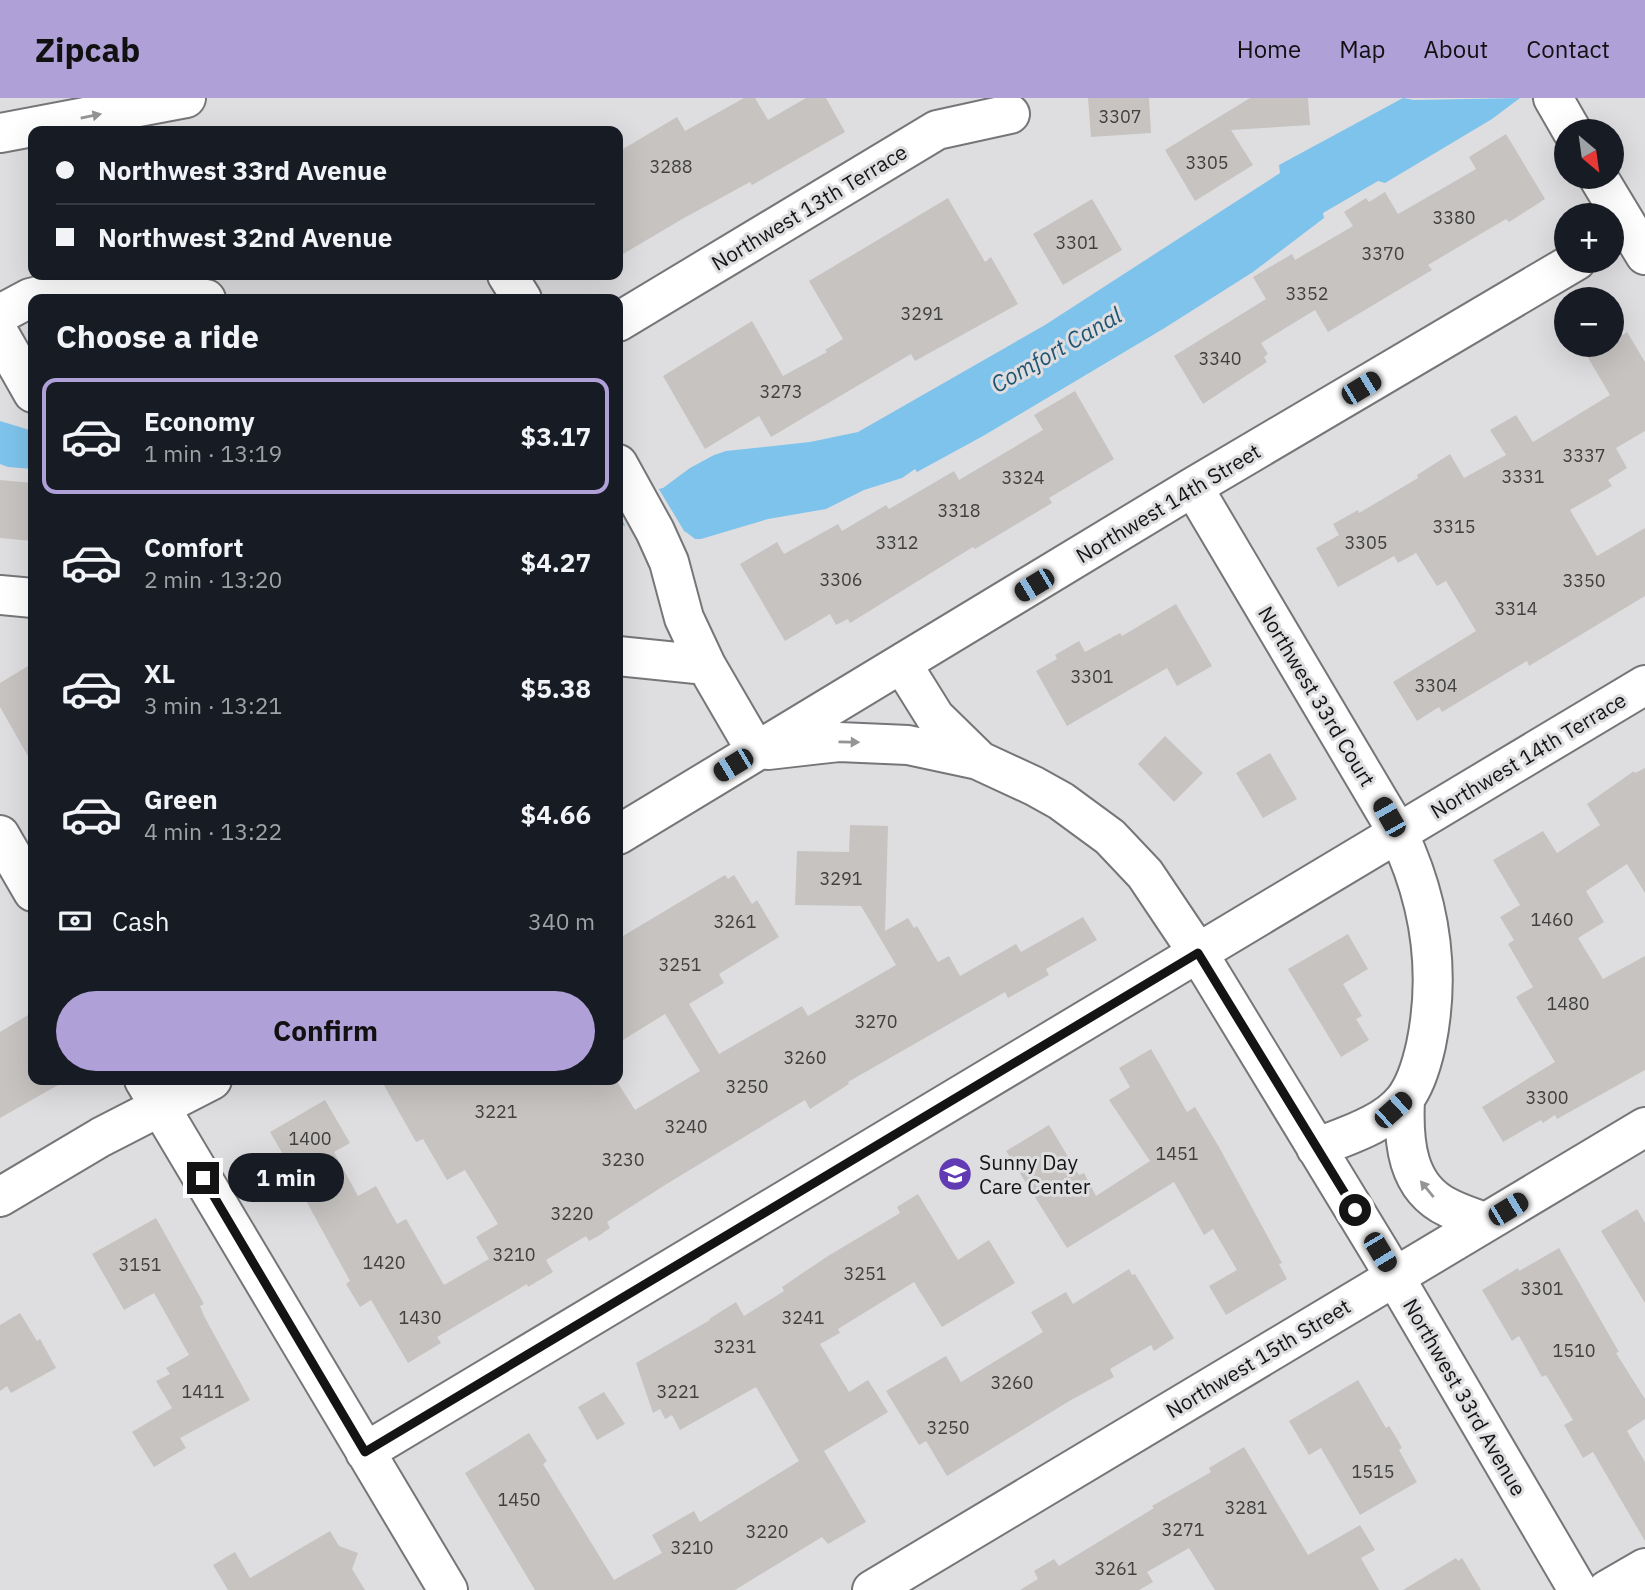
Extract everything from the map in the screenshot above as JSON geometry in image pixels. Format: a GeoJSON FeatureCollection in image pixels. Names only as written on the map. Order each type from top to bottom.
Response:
{"type":"FeatureCollection","features":[{"type":"Feature","properties":{"kind":"main road"},"geometry":{"type":"LineString","coordinates":[[37,126],[186,98]]}},
{"type":"Feature","properties":{"kind":"main road"},"geometry":{"type":"LineString","coordinates":[[1553,98],[1565,119]]}},
{"type":"Feature","properties":{"kind":"main road","name":"Northwest 13th Terrace"},"geometry":{"type":"LineString","coordinates":[[623,319],[937,130],[1010,114]]}},
{"type":"Feature","properties":{"kind":"main road"},"geometry":{"type":"LineString","coordinates":[[0,133],[28,128]]}},
{"type":"Feature","properties":{"kind":"main road"},"geometry":{"type":"LineString","coordinates":[[1605,189],[1633,238]]}},
{"type":"Feature","properties":{"kind":"main road","name":"Northwest 14th Street"},"geometry":{"type":"LineString","coordinates":[[623,832],[1193,487],[1556,273]]}},
{"type":"Feature","properties":{"kind":"main road"},"geometry":{"type":"LineString","coordinates":[[46,294],[70,288],[144,294]]}},
{"type":"Feature","properties":{"kind":"main road"},"geometry":{"type":"LineString","coordinates":[[0,314],[28,299]]}},
{"type":"Feature","properties":{"kind":"main road"},"geometry":{"type":"LineString","coordinates":[[0,335],[28,384]]}},
{"type":"Feature","properties":{"kind":"main road"},"geometry":{"type":"LineString","coordinates":[[623,475],[669,562],[684,618],[706,665],[756,751],[839,742],[864,743],[908,745],[980,761]]}},
{"type":"Feature","properties":{"kind":"main road","name":"Northwest 33rd Court"},"geometry":{"type":"LineString","coordinates":[[1193,487],[1398,833],[1410,859],[1427,916],[1433,1000],[1422,1061],[1405,1099],[1384,1117],[1316,1148]]}},
{"type":"Feature","properties":{"kind":"main road"},"geometry":{"type":"LineString","coordinates":[[0,595],[28,598]]}},
{"type":"Feature","properties":{"kind":"main road"},"geometry":{"type":"LineString","coordinates":[[623,657],[706,665]]}},
{"type":"Feature","properties":{"kind":"main road"},"geometry":{"type":"LineString","coordinates":[[902,664],[934,717],[980,761]]}},
{"type":"Feature","properties":{"kind":"main road","name":"Northwest 14th Terrace"},"geometry":{"type":"LineString","coordinates":[[365,1452],[1645,685]]}},
{"type":"Feature","properties":{"kind":"main road","name":"Northwest 33rd Avenue"},"geometry":{"type":"LineString","coordinates":[[980,761],[1061,801],[1110,837],[1145,874],[1198,953],[1394,1276],[1578,1590]]}},
{"type":"Feature","properties":{"kind":"main road"},"geometry":{"type":"LineString","coordinates":[[0,835],[28,883]]}},
{"type":"Feature","properties":{"kind":"main road"},"geometry":{"type":"LineString","coordinates":[[0,1197],[101,1137],[152,1093],[189,1085]]}},
{"type":"Feature","properties":{"kind":"main road"},"geometry":{"type":"LineString","coordinates":[[152,1093],[448,1590]]}},
{"type":"Feature","properties":{"kind":"main road"},"geometry":{"type":"LineString","coordinates":[[1405,1099],[1404,1140],[1414,1173],[1432,1197],[1447,1208],[1485,1222]]}},
{"type":"Feature","properties":{"kind":"main road","name":"Northwest 15th Street"},"geometry":{"type":"LineString","coordinates":[[872,1590],[1645,1127]]}},
{"type":"Feature","properties":{"kind":"main road"},"geometry":{"type":"LineString","coordinates":[[1607,1590],[1645,1568]]}},
{"type":"Feature","properties":{"kind":"water","name":"Comfort Canal"},"geometry":{"type":"Polygon","coordinates":[[[1403,98],[1520,98],[1492,119],[1385,183],[1378,181],[1323,213],[1324,218],[1253,272],[1163,329],[917,472],[915,469],[902,478],[864,490],[826,509],[768,519],[701,539],[695,539],[686,532],[623,526],[623,487],[650,491],[663,488],[690,468],[726,451],[810,442],[858,432],[1045,325],[1280,173],[1279,165],[1403,98]]]}},
{"type":"Feature","properties":{"kind":"water"},"geometry":{"type":"Polygon","coordinates":[[[0,421],[28,429],[28,469],[0,464],[0,421]]]}},
{"type":"Feature","properties":{"kind":"pier"},"geometry":{"type":"Polygon","coordinates":[[[623,484],[650,488],[657,486],[686,534],[627,529],[623,522],[623,484]]]}},
{"type":"Feature","properties":{"kind":"building"},"geometry":{"type":"Polygon","coordinates":[[[744,98],[755,98],[768,120],[806,98],[826,98],[845,132],[752,185],[750,182],[684,218],[623,254],[623,149],[677,117],[685,131],[744,98]]]}},
{"type":"Feature","properties":{"kind":"building"},"geometry":{"type":"Polygon","coordinates":[[[1088,98],[1149,98],[1151,133],[1091,137],[1088,98]]]}},
{"type":"Feature","properties":{"kind":"building"},"geometry":{"type":"Polygon","coordinates":[[[1250,98],[1308,98],[1310,125],[1231,130],[1253,165],[1195,201],[1165,150],[1250,98]]]}},
{"type":"Feature","properties":{"kind":"building"},"geometry":{"type":"Polygon","coordinates":[[[1506,134],[1545,199],[1509,222],[1506,219],[1428,265],[1432,270],[1328,332],[1315,310],[1261,343],[1268,354],[1264,357],[1267,362],[1203,404],[1174,356],[1266,299],[1253,277],[1292,254],[1295,260],[1353,226],[1344,212],[1366,198],[1369,202],[1385,192],[1398,214],[1476,169],[1469,157],[1506,134]]]}},
{"type":"Feature","properties":{"kind":"building"},"geometry":{"type":"Polygon","coordinates":[[[948,198],[985,262],[991,257],[1018,304],[915,361],[911,354],[771,437],[759,416],[705,449],[663,376],[752,321],[783,376],[827,352],[825,350],[843,339],[809,281],[948,198]]]}},
{"type":"Feature","properties":{"kind":"building"},"geometry":{"type":"Polygon","coordinates":[[[1092,199],[1122,250],[1063,285],[1033,234],[1092,199]]]}},
{"type":"Feature","properties":{"kind":"building"},"geometry":{"type":"Polygon","coordinates":[[[1627,332],[1645,362],[1645,431],[1616,448],[1627,468],[1608,480],[1612,486],[1570,510],[1597,556],[1645,528],[1645,596],[1529,666],[1527,661],[1442,712],[1439,707],[1417,721],[1393,682],[1476,631],[1446,581],[1437,586],[1416,553],[1398,563],[1394,556],[1338,587],[1316,548],[1339,535],[1333,524],[1358,510],[1359,513],[1418,478],[1417,475],[1450,454],[1464,478],[1506,455],[1490,430],[1516,415],[1533,442],[1610,395],[1588,357],[1624,357],[1624,334],[1627,332]]]}},
{"type":"Feature","properties":{"kind":"building"},"geometry":{"type":"Polygon","coordinates":[[[1075,391],[1114,459],[1049,498],[1052,503],[975,549],[973,547],[850,623],[848,619],[836,625],[830,614],[785,641],[740,564],[777,542],[784,554],[838,524],[842,531],[886,505],[889,509],[954,471],[959,480],[1043,430],[1034,415],[1075,391]]]}},
{"type":"Feature","properties":{"kind":"building"},"geometry":{"type":"Polygon","coordinates":[[[0,480],[28,483],[28,541],[0,538],[0,480]]]}},
{"type":"Feature","properties":{"kind":"building"},"geometry":{"type":"Polygon","coordinates":[[[1176,604],[1212,666],[1177,686],[1167,668],[1067,726],[1036,671],[1057,659],[1055,655],[1079,641],[1085,652],[1120,633],[1122,636],[1176,604]]]}},
{"type":"Feature","properties":{"kind":"building"},"geometry":{"type":"Polygon","coordinates":[[[28,666],[28,756],[0,707],[0,683],[28,666]]]}},
{"type":"Feature","properties":{"kind":"building"},"geometry":{"type":"Polygon","coordinates":[[[1165,736],[1203,773],[1174,802],[1138,764],[1165,736]]]}},
{"type":"Feature","properties":{"kind":"building"},"geometry":{"type":"Polygon","coordinates":[[[1270,753],[1297,799],[1263,818],[1236,773],[1270,753]]]}},
{"type":"Feature","properties":{"kind":"building"},"geometry":{"type":"Polygon","coordinates":[[[1645,768],[1645,893],[1627,864],[1586,891],[1604,922],[1578,938],[1603,979],[1645,956],[1645,1070],[1557,1119],[1555,1115],[1543,1123],[1541,1120],[1503,1142],[1482,1107],[1555,1062],[1516,997],[1533,987],[1508,944],[1514,940],[1500,917],[1520,905],[1493,860],[1543,831],[1557,853],[1600,825],[1587,804],[1634,771],[1635,773],[1645,768]]]}},
{"type":"Feature","properties":{"kind":"building"},"geometry":{"type":"Polygon","coordinates":[[[850,825],[888,826],[885,931],[908,918],[914,928],[917,926],[938,962],[949,956],[960,976],[1016,944],[1021,952],[1083,917],[1097,940],[1046,969],[1049,975],[1008,998],[1005,992],[848,1082],[849,1084],[810,1109],[805,1100],[665,1185],[607,1222],[610,1228],[600,1235],[589,1241],[586,1236],[546,1260],[553,1272],[528,1287],[527,1284],[437,1337],[441,1343],[408,1363],[371,1300],[360,1307],[346,1284],[350,1281],[304,1197],[307,1196],[270,1132],[325,1100],[350,1143],[334,1152],[358,1196],[376,1186],[397,1224],[406,1219],[444,1285],[489,1259],[476,1237],[498,1224],[465,1170],[447,1180],[423,1139],[416,1142],[384,1085],[619,1085],[635,1110],[700,1071],[665,1014],[623,1040],[623,936],[725,875],[728,879],[734,875],[752,904],[757,900],[779,937],[719,974],[724,983],[689,1004],[719,1054],[802,1006],[808,1016],[896,965],[861,906],[795,905],[797,851],[849,852],[850,825]]]}},
{"type":"Feature","properties":{"kind":"building"},"geometry":{"type":"Polygon","coordinates":[[[1348,934],[1368,969],[1343,984],[1362,1016],[1356,1019],[1369,1040],[1341,1057],[1288,969],[1348,934]]]}},
{"type":"Feature","properties":{"kind":"building"},"geometry":{"type":"Polygon","coordinates":[[[28,1015],[28,1085],[58,1085],[0,1118],[0,1032],[28,1015]]]}},
{"type":"Feature","properties":{"kind":"building"},"geometry":{"type":"Polygon","coordinates":[[[1151,1049],[1187,1112],[1195,1107],[1219,1147],[1282,1263],[1279,1264],[1287,1279],[1226,1315],[1209,1286],[1237,1270],[1213,1229],[1204,1235],[1174,1182],[1067,1248],[1006,1151],[1049,1125],[1079,1175],[1084,1173],[1096,1196],[1150,1161],[1109,1100],[1130,1087],[1119,1068],[1151,1049]]]}},
{"type":"Feature","properties":{"kind":"building"},"geometry":{"type":"Polygon","coordinates":[[[918,1194],[958,1260],[989,1240],[1015,1283],[942,1327],[914,1282],[838,1329],[840,1333],[820,1344],[849,1392],[868,1380],[888,1412],[824,1451],[866,1522],[828,1544],[822,1537],[735,1590],[535,1590],[465,1473],[529,1433],[547,1461],[543,1464],[614,1580],[662,1553],[652,1535],[694,1511],[700,1522],[799,1461],[756,1387],[680,1430],[672,1415],[665,1419],[660,1409],[653,1413],[636,1363],[736,1302],[744,1316],[784,1291],[782,1287],[828,1256],[900,1213],[897,1207],[918,1194]]]}},
{"type":"Feature","properties":{"kind":"building"},"geometry":{"type":"Polygon","coordinates":[[[1637,1209],[1645,1223],[1645,1303],[1601,1231],[1637,1209]]]}},
{"type":"Feature","properties":{"kind":"building"},"geometry":{"type":"Polygon","coordinates":[[[156,1218],[204,1304],[200,1306],[204,1316],[250,1400],[180,1438],[186,1448],[154,1467],[132,1432],[172,1408],[156,1381],[170,1374],[166,1368],[189,1355],[154,1293],[124,1310],[92,1254],[156,1218]]]}},
{"type":"Feature","properties":{"kind":"building"},"geometry":{"type":"Polygon","coordinates":[[[1559,1248],[1619,1352],[1616,1353],[1645,1399],[1645,1419],[1627,1431],[1645,1462],[1645,1541],[1593,1452],[1583,1458],[1564,1425],[1573,1420],[1546,1375],[1542,1377],[1519,1336],[1512,1341],[1482,1290],[1559,1248]]]}},
{"type":"Feature","properties":{"kind":"building"},"geometry":{"type":"Polygon","coordinates":[[[1129,1269],[1132,1275],[1135,1274],[1174,1338],[1154,1351],[1151,1345],[1110,1369],[1114,1377],[1071,1400],[947,1476],[926,1441],[919,1445],[886,1391],[946,1356],[961,1382],[1043,1332],[1031,1312],[1066,1292],[1073,1304],[1129,1269]]]}},
{"type":"Feature","properties":{"kind":"building"},"geometry":{"type":"Polygon","coordinates":[[[20,1313],[37,1341],[40,1339],[56,1368],[11,1393],[7,1386],[0,1391],[0,1325],[20,1313]]]}},
{"type":"Feature","properties":{"kind":"building"},"geometry":{"type":"Polygon","coordinates":[[[1358,1380],[1386,1428],[1389,1426],[1396,1437],[1402,1448],[1399,1450],[1417,1482],[1360,1515],[1321,1448],[1309,1455],[1289,1421],[1358,1380]]]}},
{"type":"Feature","properties":{"kind":"building"},"geometry":{"type":"Polygon","coordinates":[[[604,1392],[625,1424],[597,1440],[578,1407],[604,1392]]]}},
{"type":"Feature","properties":{"kind":"building"},"geometry":{"type":"Polygon","coordinates":[[[1244,1447],[1308,1555],[1360,1525],[1375,1550],[1361,1558],[1379,1590],[1215,1590],[1189,1548],[1147,1572],[1153,1582],[1139,1590],[1020,1590],[1038,1579],[1034,1571],[1054,1559],[1059,1566],[1154,1508],[1152,1506],[1211,1472],[1209,1468],[1244,1447]]]}},
{"type":"Feature","properties":{"kind":"building"},"geometry":{"type":"Polygon","coordinates":[[[330,1531],[339,1546],[358,1553],[352,1569],[365,1590],[228,1590],[213,1565],[235,1552],[250,1578],[330,1531]]]}},
{"type":"Feature","properties":{"kind":"building"},"geometry":{"type":"Polygon","coordinates":[[[1456,1558],[1458,1561],[1462,1558],[1481,1590],[1403,1590],[1456,1558]]]}},
{"type":"Feature","properties":{"kind":"place","name":"Sunny Day Care Center"},"geometry":{"type":"Point","coordinates":[955,1174]}},
{"type":"Feature","properties":{"kind":"route"},"geometry":{"type":"LineString","coordinates":[[203,1178],[365,1452],[1198,953],[1355,1210]]}}]}
